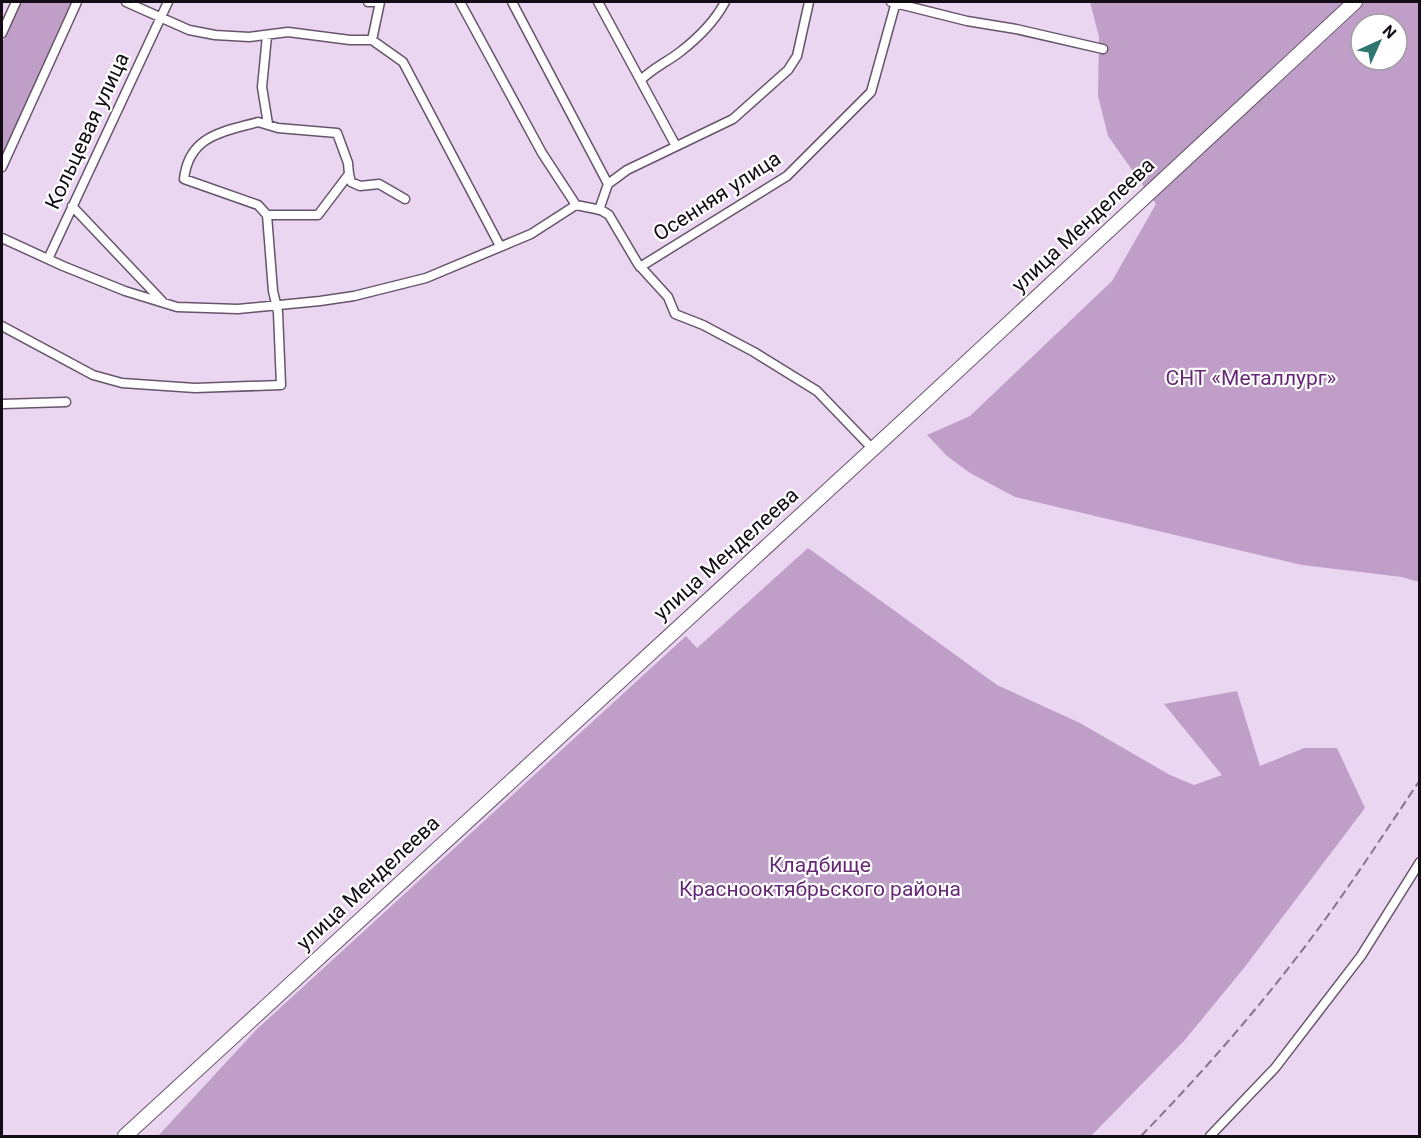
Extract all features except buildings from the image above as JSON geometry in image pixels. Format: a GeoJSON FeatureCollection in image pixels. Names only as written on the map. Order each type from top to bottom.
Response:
{"type":"FeatureCollection","features":[{"type":"Feature","properties":{"kind":"highway","name":"улица Менделеева"},"geometry":{"type":"LineString","coordinates":[[114,1137],[1344,2]]}},
{"type":"Feature","properties":{"kind":"highway","name":"улица Менделеева"},"geometry":{"type":"LineString","coordinates":[[125,1137],[1355,2]]}},
{"type":"Feature","properties":{"kind":"street"},"geometry":{"type":"LineString","coordinates":[[2,33],[16,2]]}},
{"type":"Feature","properties":{"kind":"street"},"geometry":{"type":"LineString","coordinates":[[2,167],[77,2]]}},
{"type":"Feature","properties":{"kind":"street"},"geometry":{"type":"LineString","coordinates":[[126,2],[189,30],[215,36],[267,36],[288,32],[350,40],[372,40],[403,62],[500,246]]}},
{"type":"Feature","properties":{"kind":"street","name":"Кольцевая улица"},"geometry":{"type":"LineString","coordinates":[[48,259],[168,2]]}},
{"type":"Feature","properties":{"kind":"street"},"geometry":{"type":"LineString","coordinates":[[368,2],[380,2],[372,40]]}},
{"type":"Feature","properties":{"kind":"street"},"geometry":{"type":"LineString","coordinates":[[460,2],[542,153],[576,205],[599,210],[609,215],[640,267],[668,297],[675,314],[703,325],[744,346],[817,391],[867,443]]}},
{"type":"Feature","properties":{"kind":"street"},"geometry":{"type":"LineString","coordinates":[[512,2],[608,184]]}},
{"type":"Feature","properties":{"kind":"street"},"geometry":{"type":"LineString","coordinates":[[598,2],[676,146]]}},
{"type":"Feature","properties":{"kind":"street"},"geometry":{"type":"LineString","coordinates":[[641,80],[653,68],[680,52],[717,17],[725,2]]}},
{"type":"Feature","properties":{"kind":"street"},"geometry":{"type":"LineString","coordinates":[[599,210],[608,184],[627,170],[733,119],[788,70],[797,56],[810,2]]}},
{"type":"Feature","properties":{"kind":"street"},"geometry":{"type":"LineString","coordinates":[[894,2],[967,21],[1016,29],[1103,49]]}},
{"type":"Feature","properties":{"kind":"street","name":"Осенняя улица"},"geometry":{"type":"LineString","coordinates":[[640,267],[787,176],[871,92],[894,2]]}},
{"type":"Feature","properties":{"kind":"street"},"geometry":{"type":"LineString","coordinates":[[267,36],[262,87],[268,124]]}},
{"type":"Feature","properties":{"kind":"street"},"geometry":{"type":"LineString","coordinates":[[2,326],[93,375],[122,383],[195,388],[281,385],[278,312],[267,215],[258,205],[184,179],[185,170],[195,150],[213,134],[258,122],[278,128],[337,133],[348,163],[351,182],[360,186],[379,184],[405,199]]}},
{"type":"Feature","properties":{"kind":"street"},"geometry":{"type":"LineString","coordinates":[[267,215],[318,215],[349,174]]}},
{"type":"Feature","properties":{"kind":"street"},"geometry":{"type":"LineString","coordinates":[[2,238],[125,291],[177,307],[238,309],[354,296],[426,278],[531,234],[576,205]]}},
{"type":"Feature","properties":{"kind":"street"},"geometry":{"type":"LineString","coordinates":[[72,206],[163,302]]}},
{"type":"Feature","properties":{"kind":"street"},"geometry":{"type":"LineString","coordinates":[[2,404],[66,402]]}},
{"type":"Feature","properties":{"kind":"street"},"geometry":{"type":"LineString","coordinates":[[1210,1137],[1275,1068],[1361,956],[1419,862]]}},
{"type":"Feature","properties":{"kind":"green space"},"geometry":{"type":"Polygon","coordinates":[[[21,2],[74,2],[2,157],[2,43],[21,2]]]}},
{"type":"Feature","properties":{"kind":"green space","name":"СНТ «Металлург»"},"geometry":{"type":"Polygon","coordinates":[[[1090,2],[1419,2],[1419,582],[1402,577],[1302,565],[1015,497],[970,473],[947,456],[927,435],[970,416],[1112,281],[1156,204],[1108,136],[1098,96],[1099,37],[1090,2]]]}},
{"type":"Feature","properties":{"kind":"green space","name":"Кладбище Краснооктябрьского района"},"geometry":{"type":"Polygon","coordinates":[[[808,548],[997,685],[1080,723],[1170,775],[1194,785],[1222,775],[1164,704],[1237,691],[1260,766],[1304,748],[1337,748],[1365,808],[1244,968],[1184,1041],[1091,1136],[158,1136],[256,1030],[686,636],[697,648],[808,548]]]}},
{"type":"Feature","properties":{"kind":"railway"},"geometry":{"type":"LineString","coordinates":[[1141,1136],[1196,1078],[1299,955],[1420,780]]}}]}
